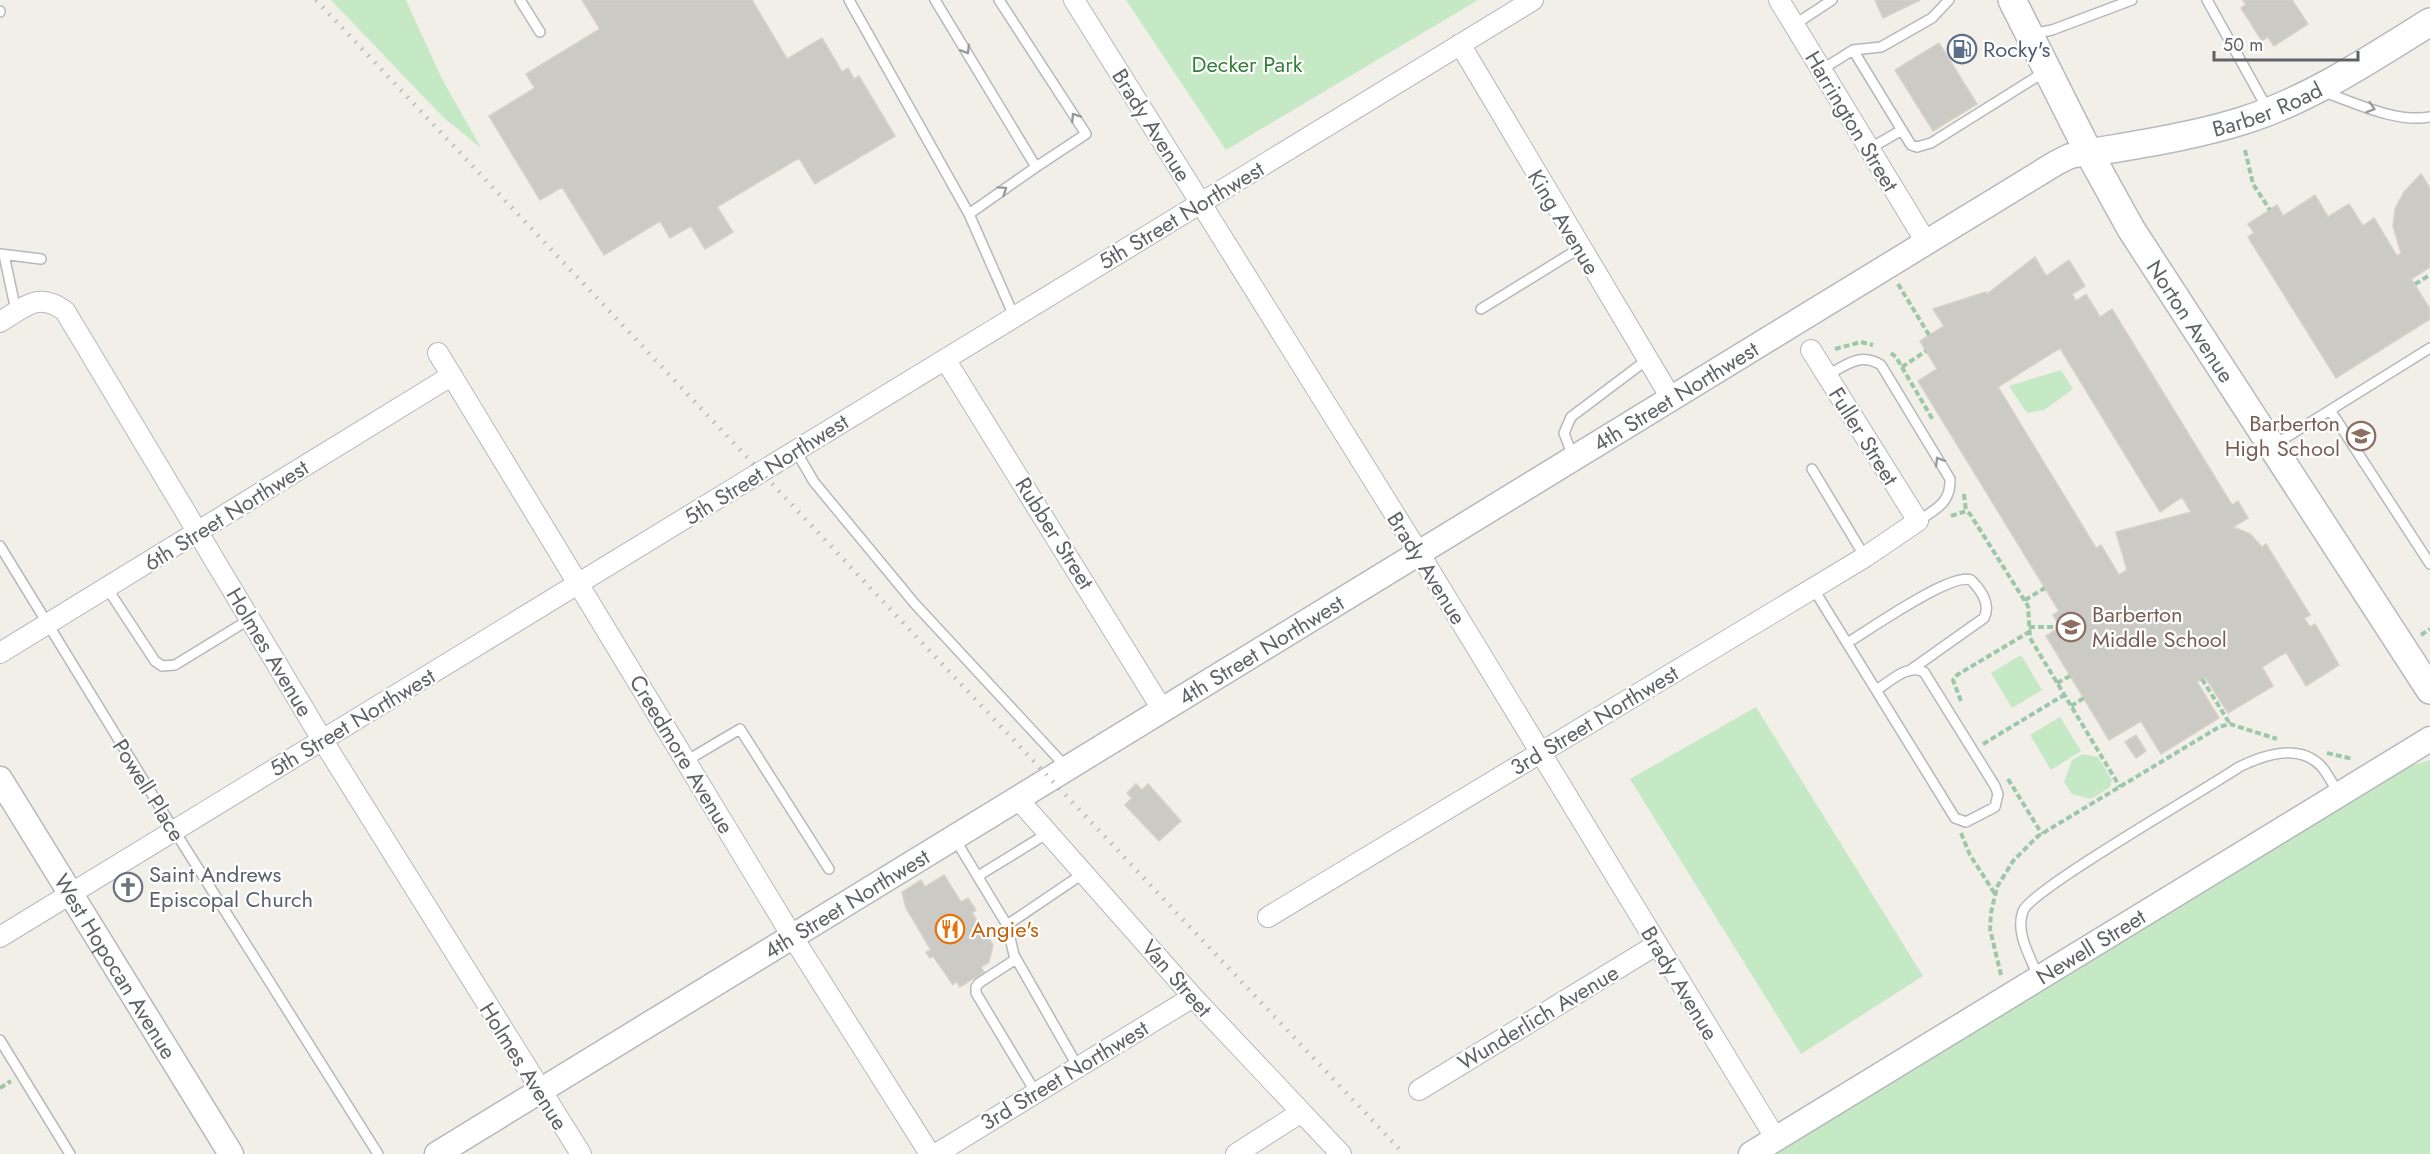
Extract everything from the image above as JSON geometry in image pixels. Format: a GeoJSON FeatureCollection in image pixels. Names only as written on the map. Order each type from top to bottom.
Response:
{"type":"FeatureCollection","features":[{"type":"Feature","properties":{"kind":"main road","name":"Norton Avenue"},"geometry":{"type":"LineString","coordinates":[[2012,0],[2089,153],[2132,229],[2430,690]]}},
{"type":"Feature","properties":{"kind":"main road","name":"Barber Road"},"geometry":{"type":"LineString","coordinates":[[2089,153],[2147,144],[2245,120],[2269,111],[2316,89],[2430,22]]}},
{"type":"Feature","properties":{"kind":"street","name":"Brady Avenue"},"geometry":{"type":"LineString","coordinates":[[1074,0],[1418,552],[1776,1139]]}},
{"type":"Feature","properties":{"kind":"street","name":"5th Street Northwest"},"geometry":{"type":"LineString","coordinates":[[0,937],[1533,0]]}},
{"type":"Feature","properties":{"kind":"street","name":"Harrington Street"},"geometry":{"type":"LineString","coordinates":[[1779,0],[1926,242]]}},
{"type":"Feature","properties":{"kind":"street","name":"King Avenue"},"geometry":{"type":"LineString","coordinates":[[1460,44],[1671,398]]}},
{"type":"Feature","properties":{"kind":"street","name":"4th Street Northwest"},"geometry":{"type":"LineString","coordinates":[[437,1154],[2056,163],[2070,156],[2089,153]]}},
{"type":"Feature","properties":{"kind":"street","name":"Holmes Avenue"},"geometry":{"type":"LineString","coordinates":[[8,317],[35,301],[54,303],[65,311],[323,741],[539,1091],[581,1154]]}},
{"type":"Feature","properties":{"kind":"street","name":"Fuller Street"},"geometry":{"type":"LineString","coordinates":[[1810,350],[1918,521]]}},
{"type":"Feature","properties":{"kind":"street","name":"Creedmore Avenue"},"geometry":{"type":"LineString","coordinates":[[438,353],[792,936],[930,1154]]}},
{"type":"Feature","properties":{"kind":"street","name":"Rubber Street"},"geometry":{"type":"LineString","coordinates":[[945,359],[1162,709]]}},
{"type":"Feature","properties":{"kind":"street","name":"6th Street Northwest"},"geometry":{"type":"LineString","coordinates":[[0,653],[451,376]]}},
{"type":"Feature","properties":{"kind":"street","name":"3rd Street Northwest"},"geometry":{"type":"LineString","coordinates":[[1268,917],[1865,557],[1918,521]]}},
{"type":"Feature","properties":{"kind":"street","name":"Newell Street"},"geometry":{"type":"LineString","coordinates":[[1751,1154],[2430,739]]}},
{"type":"Feature","properties":{"kind":"street","name":"West Hopocan Avenue"},"geometry":{"type":"LineString","coordinates":[[0,779],[231,1154]]}},
{"type":"Feature","properties":{"kind":"street","name":"Van Street"},"geometry":{"type":"LineString","coordinates":[[1018,799],[1193,997],[1341,1154]]}},
{"type":"Feature","properties":{"kind":"street","name":"Wunderlich Avenue"},"geometry":{"type":"LineString","coordinates":[[1419,1090],[1656,945]]}},
{"type":"Feature","properties":{"kind":"street","name":"3rd Street Northwest"},"geometry":{"type":"LineString","coordinates":[[936,1154],[1193,997]]}},
{"type":"Feature","properties":{"kind":"street"},"geometry":{"type":"LineString","coordinates":[[1236,1154],[1300,1113]]}},
{"type":"Feature","properties":{"kind":"lane"},"geometry":{"type":"LineString","coordinates":[[520,0],[540,32]]}},
{"type":"Feature","properties":{"kind":"lane"},"geometry":{"type":"LineString","coordinates":[[849,0],[969,214],[1014,316]]}},
{"type":"Feature","properties":{"kind":"lane"},"geometry":{"type":"LineString","coordinates":[[935,0],[1036,167]]}},
{"type":"Feature","properties":{"kind":"lane"},"geometry":{"type":"LineString","coordinates":[[969,214],[1086,134],[999,0]]}},
{"type":"Feature","properties":{"kind":"lane"},"geometry":{"type":"LineString","coordinates":[[1794,25],[1832,0]]}},
{"type":"Feature","properties":{"kind":"lane"},"geometry":{"type":"LineString","coordinates":[[1821,70],[1853,50],[1881,48],[1932,18],[1949,0]]}},
{"type":"Feature","properties":{"kind":"lane"},"geometry":{"type":"LineString","coordinates":[[2028,34],[2052,30],[2132,0]]}},
{"type":"Feature","properties":{"kind":"lane"},"geometry":{"type":"LineString","coordinates":[[2207,0],[2269,111]]}},
{"type":"Feature","properties":{"kind":"lane"},"geometry":{"type":"LineString","coordinates":[[1853,50],[1911,145],[1917,147],[1932,143],[2048,70]]}},
{"type":"Feature","properties":{"kind":"lane"},"geometry":{"type":"LineString","coordinates":[[2316,89],[2400,116],[2418,119],[2430,117]]}},
{"type":"Feature","properties":{"kind":"lane"},"geometry":{"type":"LineString","coordinates":[[1869,149],[1902,130]]}},
{"type":"Feature","properties":{"kind":"lane"},"geometry":{"type":"LineString","coordinates":[[1480,309],[1580,248]]}},
{"type":"Feature","properties":{"kind":"lane"},"geometry":{"type":"LineString","coordinates":[[8,317],[2,254],[41,259]]}},
{"type":"Feature","properties":{"kind":"lane"},"geometry":{"type":"LineString","coordinates":[[2272,446],[2430,348]]}},
{"type":"Feature","properties":{"kind":"lane"},"geometry":{"type":"LineString","coordinates":[[1826,376],[1860,358],[1870,359],[1881,365],[1950,480],[1950,492],[1944,504],[1918,521]]}},
{"type":"Feature","properties":{"kind":"lane"},"geometry":{"type":"LineString","coordinates":[[1573,458],[1564,433],[1571,417],[1647,359]]}},
{"type":"Feature","properties":{"kind":"lane"},"geometry":{"type":"LineString","coordinates":[[2330,410],[2430,564]]}},
{"type":"Feature","properties":{"kind":"lane"},"geometry":{"type":"LineString","coordinates":[[796,450],[814,482],[915,604],[1067,768]]}},
{"type":"Feature","properties":{"kind":"lane"},"geometry":{"type":"LineString","coordinates":[[1812,469],[1865,557]]}},
{"type":"Feature","properties":{"kind":"lane","name":"Powell Place"},"geometry":{"type":"LineString","coordinates":[[0,546],[174,830],[378,1154]]}},
{"type":"Feature","properties":{"kind":"lane"},"geometry":{"type":"LineString","coordinates":[[1847,643],[1950,581],[1966,578],[1971,580],[1985,599],[1987,611],[1984,618],[1912,669],[1876,690]]}},
{"type":"Feature","properties":{"kind":"lane"},"geometry":{"type":"LineString","coordinates":[[106,588],[154,661],[162,666],[176,665],[250,619]]}},
{"type":"Feature","properties":{"kind":"lane"},"geometry":{"type":"LineString","coordinates":[[1813,588],[1955,818],[1962,823],[1995,807],[1998,801],[1995,786],[1929,678],[1919,669],[1912,669]]}},
{"type":"Feature","properties":{"kind":"lane"},"geometry":{"type":"LineString","coordinates":[[686,761],[740,729],[828,869]]}},
{"type":"Feature","properties":{"kind":"lane"},"geometry":{"type":"LineString","coordinates":[[2038,978],[2020,928],[2025,908],[2059,880],[2239,767],[2267,755],[2296,753],[2320,765],[2339,794]]}},
{"type":"Feature","properties":{"kind":"lane"},"geometry":{"type":"LineString","coordinates":[[978,876],[1048,833]]}},
{"type":"Feature","properties":{"kind":"lane"},"geometry":{"type":"LineString","coordinates":[[954,837],[1007,925],[1016,959],[1078,1067]]}},
{"type":"Feature","properties":{"kind":"lane"},"geometry":{"type":"LineString","coordinates":[[1007,925],[1084,873]]}},
{"type":"Feature","properties":{"kind":"lane"},"geometry":{"type":"LineString","coordinates":[[1016,959],[979,983],[976,993],[1036,1093]]}},
{"type":"Feature","properties":{"kind":"lane"},"geometry":{"type":"LineString","coordinates":[[0,1040],[70,1154]]}},
{"type":"Feature","properties":{"kind":"path"},"geometry":{"type":"LineString","coordinates":[[2245,150],[2253,184],[2270,210]]}},
{"type":"Feature","properties":{"kind":"path"},"geometry":{"type":"LineString","coordinates":[[2415,284],[2430,274]]}},
{"type":"Feature","properties":{"kind":"path"},"geometry":{"type":"LineString","coordinates":[[1898,284],[1929,335]]}},
{"type":"Feature","properties":{"kind":"path"},"geometry":{"type":"LineString","coordinates":[[1902,367],[1926,351]]}},
{"type":"Feature","properties":{"kind":"path"},"geometry":{"type":"LineString","coordinates":[[1946,519],[1958,512],[1966,511],[1970,514],[2028,606],[2030,638],[2120,787]]}},
{"type":"Feature","properties":{"kind":"path"},"geometry":{"type":"LineString","coordinates":[[2025,600],[2045,588]]}},
{"type":"Feature","properties":{"kind":"path"},"geometry":{"type":"LineString","coordinates":[[1965,709],[1953,686],[1953,680],[2029,629],[2060,627]]}},
{"type":"Feature","properties":{"kind":"path"},"geometry":{"type":"LineString","coordinates":[[2421,635],[2430,629]]}},
{"type":"Feature","properties":{"kind":"path"},"geometry":{"type":"LineString","coordinates":[[2057,683],[2070,676]]}},
{"type":"Feature","properties":{"kind":"path"},"geometry":{"type":"LineString","coordinates":[[2202,679],[2230,724],[2247,732]]}},
{"type":"Feature","properties":{"kind":"path"},"geometry":{"type":"LineString","coordinates":[[1974,750],[2064,695]]}},
{"type":"Feature","properties":{"kind":"path"},"geometry":{"type":"LineString","coordinates":[[2071,706],[2084,699]]}},
{"type":"Feature","properties":{"kind":"path"},"geometry":{"type":"LineString","coordinates":[[2001,975],[1990,929],[1995,894],[2013,861],[2042,834],[2218,727],[2230,724]]}},
{"type":"Feature","properties":{"kind":"path"},"geometry":{"type":"LineString","coordinates":[[1981,734],[1992,753]]}},
{"type":"Feature","properties":{"kind":"path"},"geometry":{"type":"LineString","coordinates":[[2005,773],[2042,834]]}},
{"type":"Feature","properties":{"kind":"path"},"geometry":{"type":"LineString","coordinates":[[1962,823],[1961,836],[1995,894]]}},
{"type":"Feature","properties":{"kind":"green space"},"geometry":{"type":"Polygon","coordinates":[[[331,0],[406,0],[441,77],[481,148],[443,117],[331,0]]]}},
{"type":"Feature","properties":{"kind":"green space","name":"Decker Park"},"geometry":{"type":"Polygon","coordinates":[[[1126,0],[1478,0],[1226,150],[1126,0]]]}},
{"type":"Feature","properties":{"kind":"green space"},"geometry":{"type":"Polygon","coordinates":[[[2061,370],[2073,389],[2044,410],[2027,413],[2009,386],[2061,370]]]}},
{"type":"Feature","properties":{"kind":"green space"},"geometry":{"type":"Polygon","coordinates":[[[2021,655],[2042,690],[2012,708],[1991,673],[2021,655]]]}},
{"type":"Feature","properties":{"kind":"green space"},"geometry":{"type":"Polygon","coordinates":[[[1756,707],[1923,976],[1801,1054],[1630,779],[1756,707]]]}},
{"type":"Feature","properties":{"kind":"green space"},"geometry":{"type":"Polygon","coordinates":[[[2060,717],[2081,751],[2051,770],[2030,735],[2060,717]]]}},
{"type":"Feature","properties":{"kind":"green space"},"geometry":{"type":"Polygon","coordinates":[[[2083,754],[2098,757],[2112,780],[2110,787],[2091,799],[2072,794],[2064,782],[2072,760],[2083,754]]]}},
{"type":"Feature","properties":{"kind":"green space"},"geometry":{"type":"Polygon","coordinates":[[[2430,760],[2430,1154],[1769,1154],[2397,770],[2430,760]]]}},
{"type":"Feature","properties":{"kind":"building"},"geometry":{"type":"Polygon","coordinates":[[[582,0],[752,0],[787,59],[822,38],[842,72],[848,68],[854,79],[859,76],[895,136],[815,184],[799,158],[717,207],[733,232],[705,249],[691,226],[670,238],[660,221],[604,255],[562,187],[540,200],[489,116],[535,88],[526,74],[600,29],[582,0]]]}},
{"type":"Feature","properties":{"kind":"building"},"geometry":{"type":"Polygon","coordinates":[[[1875,0],[1920,0],[1883,18],[1875,0]]]}},
{"type":"Feature","properties":{"kind":"building"},"geometry":{"type":"Polygon","coordinates":[[[2243,0],[2292,0],[2308,24],[2274,46],[2268,37],[2262,41],[2241,8],[2246,5],[2243,0]]]}},
{"type":"Feature","properties":{"kind":"building"},"geometry":{"type":"Polygon","coordinates":[[[1939,43],[1977,104],[1933,131],[1895,70],[1939,43]]]}},
{"type":"Feature","properties":{"kind":"building"},"geometry":{"type":"Polygon","coordinates":[[[2421,174],[2430,188],[2430,267],[2411,279],[2430,309],[2430,319],[2336,378],[2248,237],[2254,233],[2248,224],[2277,205],[2283,216],[2315,195],[2328,217],[2349,204],[2363,226],[2374,218],[2397,256],[2401,253],[2393,226],[2395,209],[2404,192],[2421,174]]]}},
{"type":"Feature","properties":{"kind":"building"},"geometry":{"type":"Polygon","coordinates":[[[2035,257],[2046,276],[2069,260],[2085,286],[2072,294],[2076,301],[2086,294],[2100,317],[2112,309],[2232,505],[2238,501],[2248,518],[2233,527],[2250,534],[2262,547],[2266,544],[2310,615],[2304,618],[2310,627],[2315,624],[2339,665],[2306,686],[2286,652],[2262,667],[2273,686],[2228,713],[2205,677],[2197,682],[2219,718],[2161,754],[2141,721],[2109,740],[2046,636],[2060,627],[2053,615],[2059,611],[1918,381],[1937,369],[1920,341],[1944,326],[1933,309],[1986,292],[1987,294],[2035,257]],[[2060,348],[1998,387],[2096,548],[2101,545],[2119,575],[2127,570],[2116,532],[2191,512],[2182,497],[2160,512],[2060,348]]]}},
{"type":"Feature","properties":{"kind":"building"},"geometry":{"type":"Polygon","coordinates":[[[2136,735],[2146,751],[2136,758],[2125,742],[2136,735]]]}},
{"type":"Feature","properties":{"kind":"building"},"geometry":{"type":"Polygon","coordinates":[[[1136,784],[1142,790],[1148,784],[1181,821],[1159,841],[1125,805],[1132,798],[1127,793],[1136,784]]]}},
{"type":"Feature","properties":{"kind":"building","name":"Angie's"},"geometry":{"type":"Polygon","coordinates":[[[944,875],[961,902],[968,898],[976,910],[972,913],[993,945],[989,962],[981,967],[984,972],[960,987],[956,981],[953,985],[933,956],[930,958],[926,952],[931,950],[906,908],[902,892],[921,880],[925,887],[944,875]]]}},
{"type":"Feature","properties":{"kind":"railway"},"geometry":{"type":"LineString","coordinates":[[316,0],[1404,1154]]}},
{"type":"Feature","properties":{"kind":"place","name":"Rocky's"},"geometry":{"type":"Point","coordinates":[1962,49]}},
{"type":"Feature","properties":{"kind":"place","name":"Barberton High School"},"geometry":{"type":"Point","coordinates":[2361,436]}},
{"type":"Feature","properties":{"kind":"place","name":"Barberton Middle School"},"geometry":{"type":"Point","coordinates":[2071,627]}},
{"type":"Feature","properties":{"kind":"place","name":"Saint Andrews Episcopal Church"},"geometry":{"type":"Point","coordinates":[128,887]}},
{"type":"Feature","properties":{"kind":"place","name":"Angie's"},"geometry":{"type":"Point","coordinates":[950,929]}}]}
